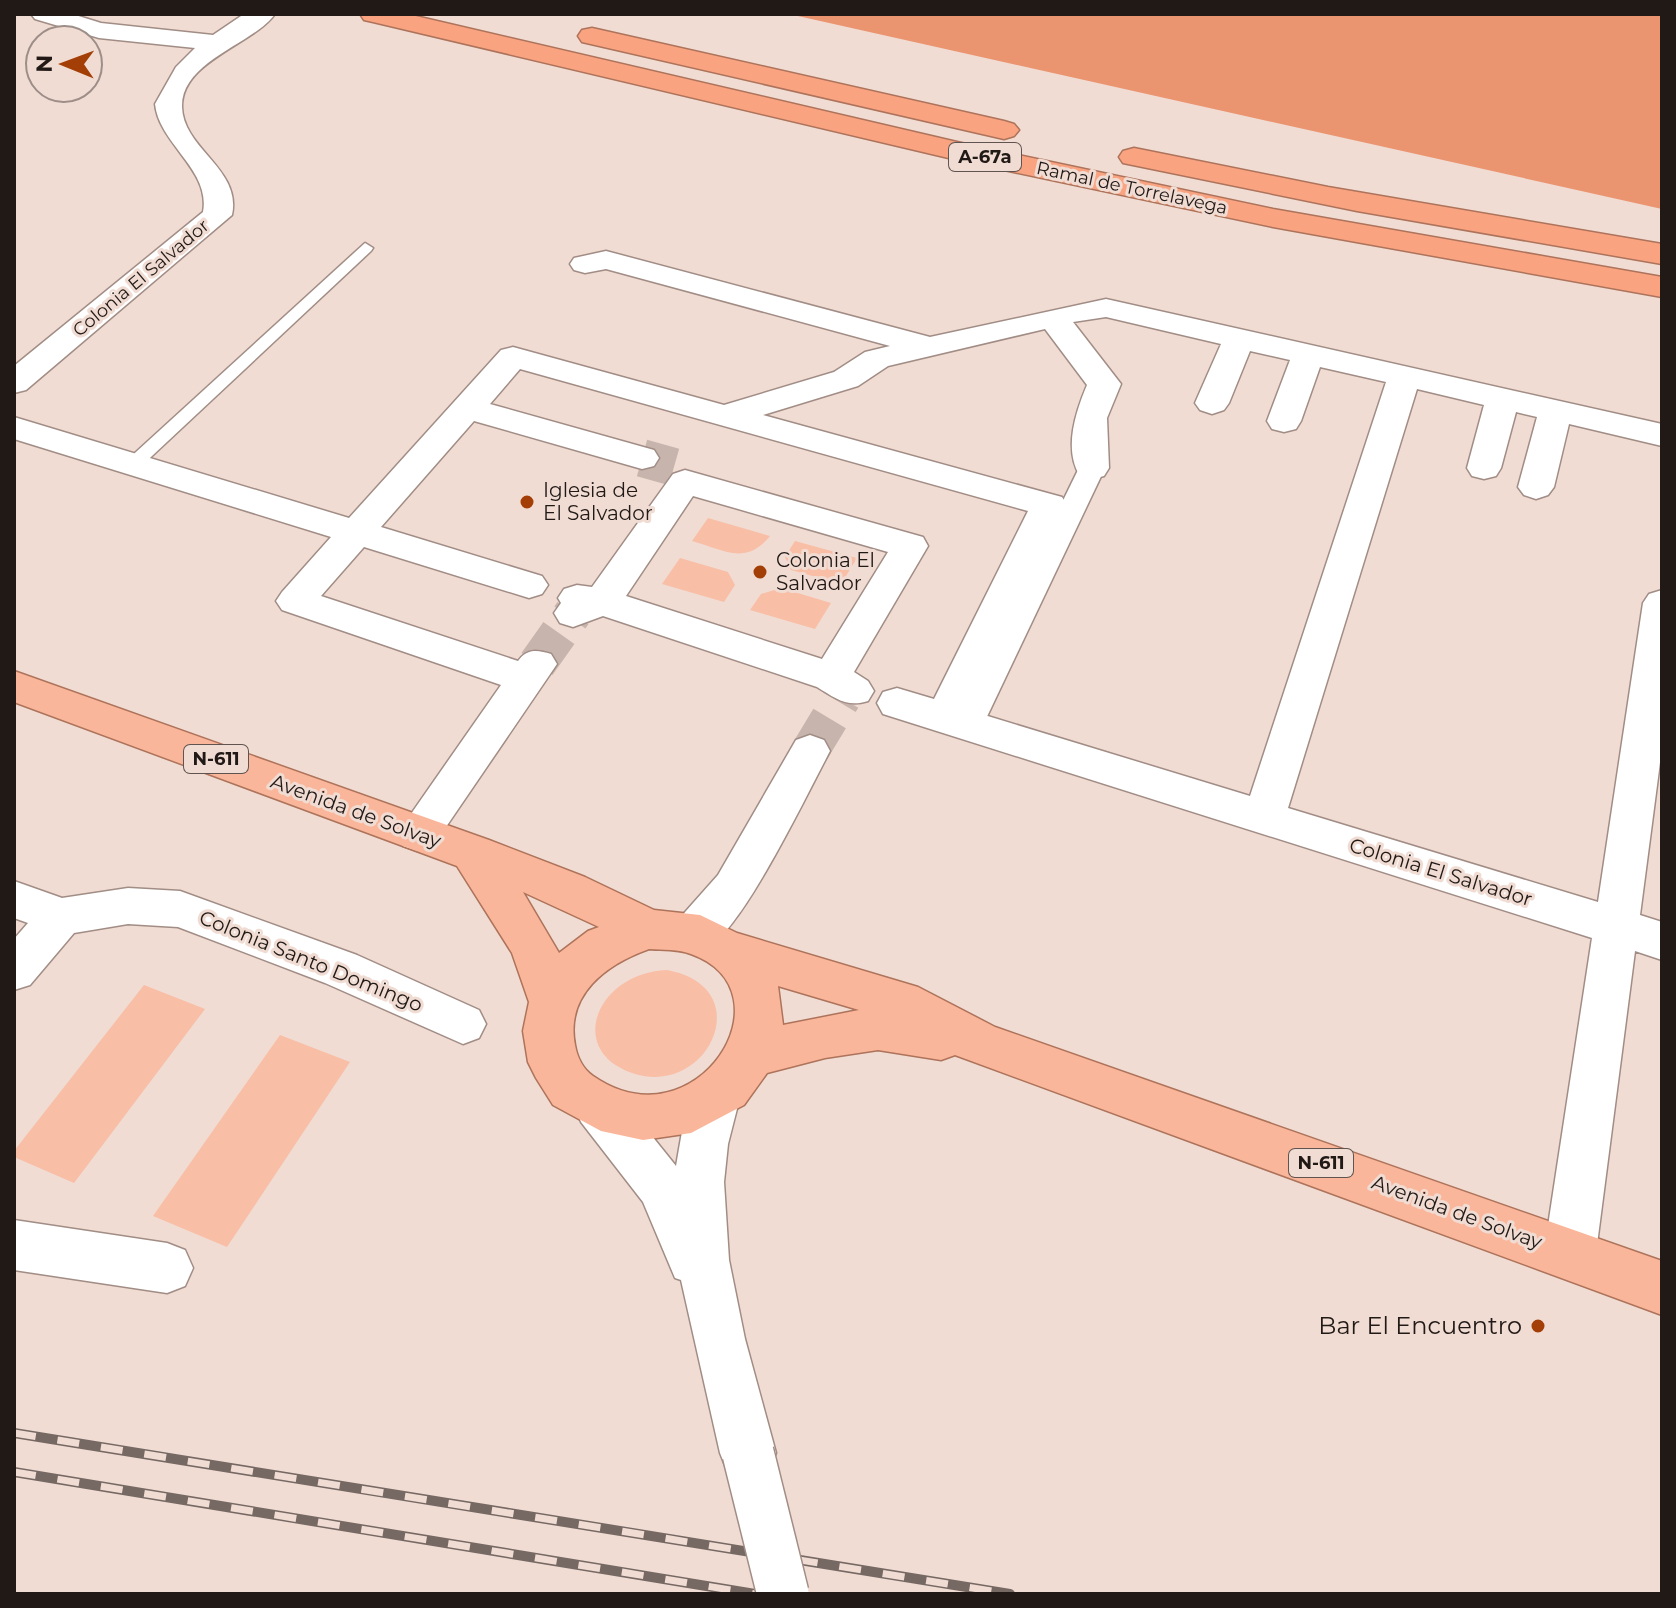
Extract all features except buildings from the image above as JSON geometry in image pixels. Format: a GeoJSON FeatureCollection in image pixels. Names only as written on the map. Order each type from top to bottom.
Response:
{"type":"FeatureCollection","features":[{"type":"Feature","properties":{"kind":"highway","name":"Ramal de Torrelavega"},"geometry":{"type":"LineString","coordinates":[[373,14],[957,151],[1273,218],[1662,289]]}},
{"type":"Feature","properties":{"kind":"highway","name":"Ramal de Torrelavega"},"geometry":{"type":"LineString","coordinates":[[559,28],[1036,137]]}},
{"type":"Feature","properties":{"kind":"highway","name":"Ramal de Torrelavega"},"geometry":{"type":"LineString","coordinates":[[1115,153],[1662,260]]}},
{"type":"Feature","properties":{"kind":"highway"},"geometry":{"type":"LineString","coordinates":[[1287,189],[1662,254]]}},
{"type":"Feature","properties":{"kind":"highway","name":"Avenida de Solvay"},"geometry":{"type":"LineString","coordinates":[[14,686],[473,853],[569,890],[648,929]]}},
{"type":"Feature","properties":{"kind":"highway"},"geometry":{"type":"LineString","coordinates":[[473,853],[533,946],[552,999],[547,1019],[553,1060],[578,1094],[598,1106],[620,1114],[645,1117],[694,1108],[716,1097],[737,1078],[753,1055],[760,1033],[758,988],[747,968],[712,942]]}},
{"type":"Feature","properties":{"kind":"highway","name":"N-611"},"geometry":{"type":"LineString","coordinates":[[552,999],[561,982],[589,952],[607,941],[648,929],[712,942]]}},
{"type":"Feature","properties":{"kind":"highway","name":"Avenida de Solvay"},"geometry":{"type":"LineString","coordinates":[[712,942],[901,1002],[979,1043],[1570,1252],[1662,1288]]}},
{"type":"Feature","properties":{"kind":"highway","name":"Avenida de Solvay"},"geometry":{"type":"LineString","coordinates":[[753,1055],[825,1036],[878,1029],[979,1043]]}},
{"type":"Feature","properties":{"kind":"street"},"geometry":{"type":"LineString","coordinates":[[44,14],[99,30],[217,43]]}},
{"type":"Feature","properties":{"kind":"street","name":"Colonia El Salvador"},"geometry":{"type":"LineString","coordinates":[[14,383],[217,215],[221,203],[218,188],[170,119],[170,97],[180,80],[217,43],[262,14]]}},
{"type":"Feature","properties":{"kind":"street"},"geometry":{"type":"LineString","coordinates":[[585,264],[606,260],[928,346]]}},
{"type":"Feature","properties":{"kind":"street"},"geometry":{"type":"LineString","coordinates":[[727,419],[846,379],[877,359],[1090,309],[1122,309],[1662,435]]}},
{"type":"Feature","properties":{"kind":"street"},"geometry":{"type":"LineString","coordinates":[[957,721],[1092,468],[1090,418],[1104,384],[1054,319]]}},
{"type":"Feature","properties":{"kind":"street"},"geometry":{"type":"LineString","coordinates":[[1212,403],[1240,336]]}},
{"type":"Feature","properties":{"kind":"street"},"geometry":{"type":"LineString","coordinates":[[1284,421],[1309,352]]}},
{"type":"Feature","properties":{"kind":"street"},"geometry":{"type":"LineString","coordinates":[[418,834],[532,671],[295,601],[513,357],[727,419],[1049,505],[957,721]]}},
{"type":"Feature","properties":{"kind":"street"},"geometry":{"type":"LineString","coordinates":[[1264,817],[1405,374]]}},
{"type":"Feature","properties":{"kind":"street"},"geometry":{"type":"LineString","coordinates":[[1484,468],[1503,396]]}},
{"type":"Feature","properties":{"kind":"street"},"geometry":{"type":"LineString","coordinates":[[467,408],[677,469],[910,546],[844,689],[582,604],[677,469]]}},
{"type":"Feature","properties":{"kind":"street"},"geometry":{"type":"LineString","coordinates":[[1536,487],[1556,408]]}},
{"type":"Feature","properties":{"kind":"street"},"geometry":{"type":"LineString","coordinates":[[14,428],[529,585]]}},
{"type":"Feature","properties":{"kind":"street"},"geometry":{"type":"LineString","coordinates":[[1570,1252],[1619,927],[1662,603]]}},
{"type":"Feature","properties":{"kind":"street","name":"Colonia El Salvador"},"geometry":{"type":"LineString","coordinates":[[897,703],[1662,941]]}},
{"type":"Feature","properties":{"kind":"street"},"geometry":{"type":"LineString","coordinates":[[712,942],[733,888],[810,751]]}},
{"type":"Feature","properties":{"kind":"street"},"geometry":{"type":"LineString","coordinates":[[14,899],[61,917],[14,971]]}},
{"type":"Feature","properties":{"kind":"street","name":"Colonia Santo Domingo"},"geometry":{"type":"LineString","coordinates":[[61,917],[128,906],[180,909],[341,969],[463,1024]]}},
{"type":"Feature","properties":{"kind":"street"},"geometry":{"type":"LineString","coordinates":[[716,1097],[703,1145],[699,1202],[711,1302],[783,1594]]}},
{"type":"Feature","properties":{"kind":"street"},"geometry":{"type":"LineString","coordinates":[[598,1106],[661,1186],[711,1302]]}},
{"type":"Feature","properties":{"kind":"street"},"geometry":{"type":"LineString","coordinates":[[14,1245],[167,1268]]}},
{"type":"Feature","properties":{"kind":"lane"},"geometry":{"type":"LineString","coordinates":[[131,466],[365,248]]}},
{"type":"Feature","properties":{"kind":"shaded area"},"geometry":{"type":"Polygon","coordinates":[[[789,14],[1662,14],[1662,209],[789,14]]]}},
{"type":"Feature","properties":{"kind":"shaded area"},"geometry":{"type":"Polygon","coordinates":[[[708,518],[770,536],[752,551],[743,553],[724,551],[692,541],[708,518]]]}},
{"type":"Feature","properties":{"kind":"shaded area"},"geometry":{"type":"Polygon","coordinates":[[[795,541],[857,558],[841,584],[791,570],[785,557],[795,541]]]}},
{"type":"Feature","properties":{"kind":"shaded area"},"geometry":{"type":"Polygon","coordinates":[[[680,558],[728,572],[735,585],[724,602],[662,584],[680,558]]]}},
{"type":"Feature","properties":{"kind":"shaded area"},"geometry":{"type":"Polygon","coordinates":[[[781,588],[831,603],[815,629],[750,610],[761,594],[781,588]]]}},
{"type":"Feature","properties":{"kind":"shaded area"},"geometry":{"type":"Polygon","coordinates":[[[667,970],[695,980],[711,997],[717,1016],[713,1037],[702,1055],[684,1069],[661,1077],[635,1074],[613,1064],[600,1049],[595,1033],[598,1015],[607,999],[622,985],[642,974],[667,970]]]}},
{"type":"Feature","properties":{"kind":"shaded area"},"geometry":{"type":"Polygon","coordinates":[[[144,985],[205,1009],[74,1183],[14,1157],[14,1151],[144,985]]]}},
{"type":"Feature","properties":{"kind":"shaded area"},"geometry":{"type":"Polygon","coordinates":[[[280,1035],[350,1062],[227,1247],[153,1216],[280,1035]]]}},
{"type":"Feature","properties":{"kind":"tunnel"},"geometry":{"type":"LineString","coordinates":[[642,458],[674,467]]}},
{"type":"Feature","properties":{"kind":"tunnel"},"geometry":{"type":"LineString","coordinates":[[537,664],[573,613]]}},
{"type":"Feature","properties":{"kind":"tunnel"},"geometry":{"type":"LineString","coordinates":[[810,751],[842,698]]}},
{"type":"Feature","properties":{"kind":"railway"},"geometry":{"type":"LineString","coordinates":[[14,1433],[1010,1594]]}},
{"type":"Feature","properties":{"kind":"railway"},"geometry":{"type":"LineString","coordinates":[[14,1472],[755,1594]]}},
{"type":"Feature","properties":{"kind":"place","name":"Iglesia de El Salvador"},"geometry":{"type":"Point","coordinates":[527,502]}},
{"type":"Feature","properties":{"kind":"place","name":"Colonia El Salvador"},"geometry":{"type":"Point","coordinates":[760,572]}},
{"type":"Feature","properties":{"kind":"place","name":"Bar El Encuentro"},"geometry":{"type":"Point","coordinates":[1538,1326]}}]}
